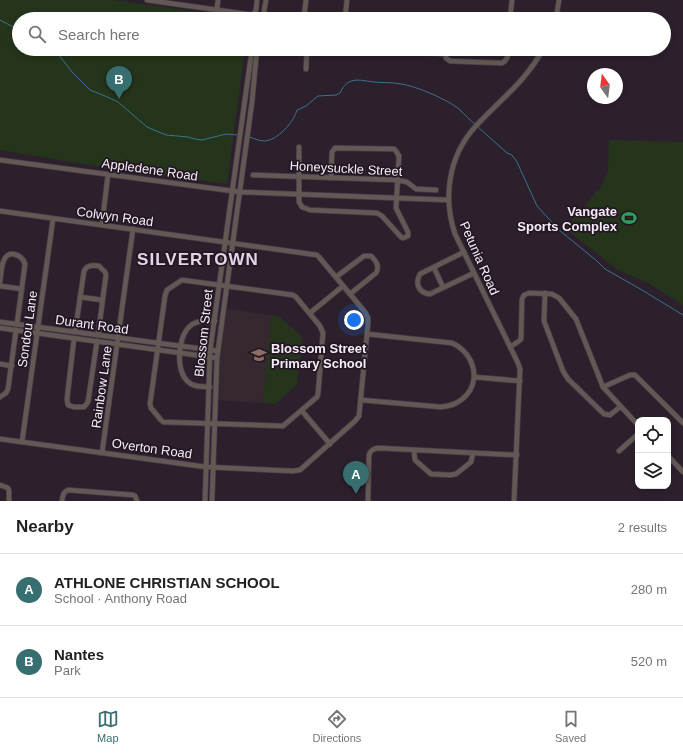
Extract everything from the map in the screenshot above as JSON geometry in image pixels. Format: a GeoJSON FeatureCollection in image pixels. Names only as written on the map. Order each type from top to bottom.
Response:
{"type":"FeatureCollection","features":[{"type":"Feature","properties":{"kind":"street"},"geometry":{"type":"LineString","coordinates":[[147,0],[239,12]]}},
{"type":"Feature","properties":{"kind":"street"},"geometry":{"type":"LineString","coordinates":[[216,9],[218,0]]}},
{"type":"Feature","properties":{"kind":"street"},"geometry":{"type":"LineString","coordinates":[[255,12],[257,0]]}},
{"type":"Feature","properties":{"kind":"street"},"geometry":{"type":"LineString","coordinates":[[257,12],[261,9],[265,12],[266,0]]}},
{"type":"Feature","properties":{"kind":"street"},"geometry":{"type":"LineString","coordinates":[[306,0],[306,12]]}},
{"type":"Feature","properties":{"kind":"street"},"geometry":{"type":"LineString","coordinates":[[346,12],[347,0]]}},
{"type":"Feature","properties":{"kind":"street"},"geometry":{"type":"LineString","coordinates":[[511,12],[512,0]]}},
{"type":"Feature","properties":{"kind":"street"},"geometry":{"type":"LineString","coordinates":[[557,12],[559,0]]}},
{"type":"Feature","properties":{"kind":"street","name":"Blossom Street"},"geometry":{"type":"LineString","coordinates":[[205,501],[210,351],[251,56]]}},
{"type":"Feature","properties":{"kind":"street","name":"Blossom Street"},"geometry":{"type":"LineString","coordinates":[[212,501],[217,358],[247,143],[257,56]]}},
{"type":"Feature","properties":{"kind":"street"},"geometry":{"type":"LineString","coordinates":[[306,69],[307,56]]}},
{"type":"Feature","properties":{"kind":"street"},"geometry":{"type":"LineString","coordinates":[[446,56],[450,61],[502,63],[505,62],[508,56]]}},
{"type":"Feature","properties":{"kind":"street","name":"Petunia Road"},"geometry":{"type":"LineString","coordinates":[[514,501],[520,381],[518,363],[464,252],[452,224],[448,200],[449,186],[458,152],[473,129],[523,78],[534,65],[539,56]]}},
{"type":"Feature","properties":{"kind":"street"},"geometry":{"type":"LineString","coordinates":[[245,101],[252,102]]}},
{"type":"Feature","properties":{"kind":"street"},"geometry":{"type":"LineString","coordinates":[[299,147],[298,194],[300,205],[305,209],[378,212],[404,238],[408,236],[408,232],[397,211],[399,156],[394,149],[337,147],[333,149],[332,152],[331,178]]}},
{"type":"Feature","properties":{"kind":"street","name":"Appledene Road"},"geometry":{"type":"LineString","coordinates":[[0,160],[233,192],[448,200]]}},
{"type":"Feature","properties":{"kind":"street"},"geometry":{"type":"LineString","coordinates":[[102,224],[108,175]]}},
{"type":"Feature","properties":{"kind":"street","name":"Honeysuckle Street"},"geometry":{"type":"LineString","coordinates":[[253,175],[398,180],[407,182],[416,189],[436,190]]}},
{"type":"Feature","properties":{"kind":"street","name":"Colwyn Road"},"geometry":{"type":"LineString","coordinates":[[0,211],[317,255],[367,315],[368,324],[361,400]]}},
{"type":"Feature","properties":{"kind":"street","name":"Sondou Lane"},"geometry":{"type":"LineString","coordinates":[[22,442],[53,218]]}},
{"type":"Feature","properties":{"kind":"street","name":"Rainbow Lane"},"geometry":{"type":"LineString","coordinates":[[102,453],[133,229]]}},
{"type":"Feature","properties":{"kind":"street"},"geometry":{"type":"LineString","coordinates":[[464,252],[420,274],[417,279],[417,285],[420,291],[425,294],[430,294],[474,273]]}},
{"type":"Feature","properties":{"kind":"street"},"geometry":{"type":"LineString","coordinates":[[0,282],[4,258],[12,254],[18,254],[24,260],[25,264],[17,324]]}},
{"type":"Feature","properties":{"kind":"street"},"geometry":{"type":"LineString","coordinates":[[336,277],[364,256],[371,256],[378,264],[378,271],[376,274],[350,294]]}},
{"type":"Feature","properties":{"kind":"street"},"geometry":{"type":"LineString","coordinates":[[75,332],[86,268],[92,265],[99,266],[105,272],[106,276],[98,335]]}},
{"type":"Feature","properties":{"kind":"street"},"geometry":{"type":"LineString","coordinates":[[434,268],[443,287]]}},
{"type":"Feature","properties":{"kind":"street"},"geometry":{"type":"LineString","coordinates":[[182,280],[220,285],[296,296],[322,330],[323,335],[318,394],[302,411],[283,426],[163,422],[151,408],[150,404],[164,296],[167,290],[182,280]]}},
{"type":"Feature","properties":{"kind":"street"},"geometry":{"type":"LineString","coordinates":[[0,286],[22,289]]}},
{"type":"Feature","properties":{"kind":"street"},"geometry":{"type":"LineString","coordinates":[[310,313],[343,286]]}},
{"type":"Feature","properties":{"kind":"street"},"geometry":{"type":"LineString","coordinates":[[510,346],[521,339],[522,299],[524,295],[529,293],[545,293],[555,295],[576,319],[603,387],[635,422]]}},
{"type":"Feature","properties":{"kind":"street"},"geometry":{"type":"LineString","coordinates":[[545,293],[544,321],[565,376],[604,414],[610,415],[620,406]]}},
{"type":"Feature","properties":{"kind":"street"},"geometry":{"type":"LineString","coordinates":[[80,297],[102,300]]}},
{"type":"Feature","properties":{"kind":"street"},"geometry":{"type":"LineString","coordinates":[[215,387],[196,386],[186,380],[179,365],[180,353],[185,332],[193,324],[204,320],[222,322]]}},
{"type":"Feature","properties":{"kind":"street","name":"Durant Road"},"geometry":{"type":"LineString","coordinates":[[0,322],[218,351]]}},
{"type":"Feature","properties":{"kind":"street","name":"Durant Road"},"geometry":{"type":"LineString","coordinates":[[0,328],[217,358]]}},
{"type":"Feature","properties":{"kind":"street"},"geometry":{"type":"LineString","coordinates":[[0,397],[6,393],[8,389],[16,330]]}},
{"type":"Feature","properties":{"kind":"street"},"geometry":{"type":"LineString","coordinates":[[361,400],[441,408],[450,406],[463,399],[471,389],[474,377],[472,364],[468,356],[459,347],[452,343],[367,334]]}},
{"type":"Feature","properties":{"kind":"street"},"geometry":{"type":"LineString","coordinates":[[74,338],[67,399],[68,405],[74,407],[84,407],[88,402],[97,341]]}},
{"type":"Feature","properties":{"kind":"street"},"geometry":{"type":"LineString","coordinates":[[0,364],[12,366]]}},
{"type":"Feature","properties":{"kind":"street"},"geometry":{"type":"LineString","coordinates":[[603,387],[630,375],[636,375],[683,423]]}},
{"type":"Feature","properties":{"kind":"street"},"geometry":{"type":"LineString","coordinates":[[474,377],[520,381]]}},
{"type":"Feature","properties":{"kind":"street","name":"Overton Road"},"geometry":{"type":"LineString","coordinates":[[0,439],[213,468],[297,470],[304,467],[358,418],[361,400]]}},
{"type":"Feature","properties":{"kind":"street"},"geometry":{"type":"LineString","coordinates":[[302,411],[330,444]]}},
{"type":"Feature","properties":{"kind":"street"},"geometry":{"type":"LineString","coordinates":[[619,451],[635,437]]}},
{"type":"Feature","properties":{"kind":"street"},"geometry":{"type":"LineString","coordinates":[[368,501],[371,451],[378,448],[517,455]]}},
{"type":"Feature","properties":{"kind":"street"},"geometry":{"type":"LineString","coordinates":[[414,451],[415,460],[428,472],[450,475],[456,474],[471,462],[473,453]]}},
{"type":"Feature","properties":{"kind":"street"},"geometry":{"type":"LineString","coordinates":[[671,459],[683,472]]}},
{"type":"Feature","properties":{"kind":"street"},"geometry":{"type":"LineString","coordinates":[[0,485],[8,488],[8,501]]}},
{"type":"Feature","properties":{"kind":"street"},"geometry":{"type":"LineString","coordinates":[[62,501],[65,491],[68,490],[133,495],[137,501]]}},
{"type":"Feature","properties":{"kind":"shaded area","name":"Blossom Street Primary School"},"geometry":{"type":"Polygon","coordinates":[[[223,308],[280,317],[302,337],[297,385],[275,404],[215,400],[223,308]]]}},
{"type":"Feature","properties":{"kind":"green space"},"geometry":{"type":"Polygon","coordinates":[[[0,0],[113,0],[198,12],[12,12],[12,56],[244,56],[227,184],[95,166],[0,150],[0,0]]]}},
{"type":"Feature","properties":{"kind":"green space","name":"Vangate Sports Complex"},"geometry":{"type":"Polygon","coordinates":[[[609,140],[683,142],[683,305],[648,283],[618,270],[570,232],[566,226],[583,209],[598,189],[600,190],[608,170],[609,140]]]}},
{"type":"Feature","properties":{"kind":"green space"},"geometry":{"type":"Polygon","coordinates":[[[271,315],[280,317],[302,337],[297,385],[275,404],[263,402],[271,315]]]}},
{"type":"Feature","properties":{"kind":"waterway"},"geometry":{"type":"LineString","coordinates":[[0,20],[12,26]]}},
{"type":"Feature","properties":{"kind":"waterway"},"geometry":{"type":"LineString","coordinates":[[60,56],[73,73],[90,90],[118,102],[147,127],[166,135],[202,140],[226,134],[238,135]]}},
{"type":"Feature","properties":{"kind":"waterway"},"geometry":{"type":"LineString","coordinates":[[249,137],[260,141],[274,138],[289,125],[297,110],[306,106],[318,96],[336,95],[340,93],[346,84],[354,80],[398,83],[423,90],[455,106],[476,125]]}},
{"type":"Feature","properties":{"kind":"waterway"},"geometry":{"type":"LineString","coordinates":[[478,127],[507,153],[512,155],[517,162],[537,206],[559,230],[605,269],[683,315]]}},
{"type":"Feature","properties":{"kind":"place","name":"Nantes"},"geometry":{"type":"Point","coordinates":[119,99]}},
{"type":"Feature","properties":{"kind":"place","name":"Vangate Sports Complex"},"geometry":{"type":"Point","coordinates":[629,218]}},
{"type":"Feature","properties":{"kind":"place","name":"Blossom Street Primary School"},"geometry":{"type":"Point","coordinates":[259,355]}},
{"type":"Feature","properties":{"kind":"place","name":"ATHLONE CHRISTIAN SCHOOL"},"geometry":{"type":"Point","coordinates":[356,494]}},
{"type":"Feature","properties":{"kind":"district","name":"SILVERTOWN"},"geometry":{"type":"Point","coordinates":[198,259]}}]}
